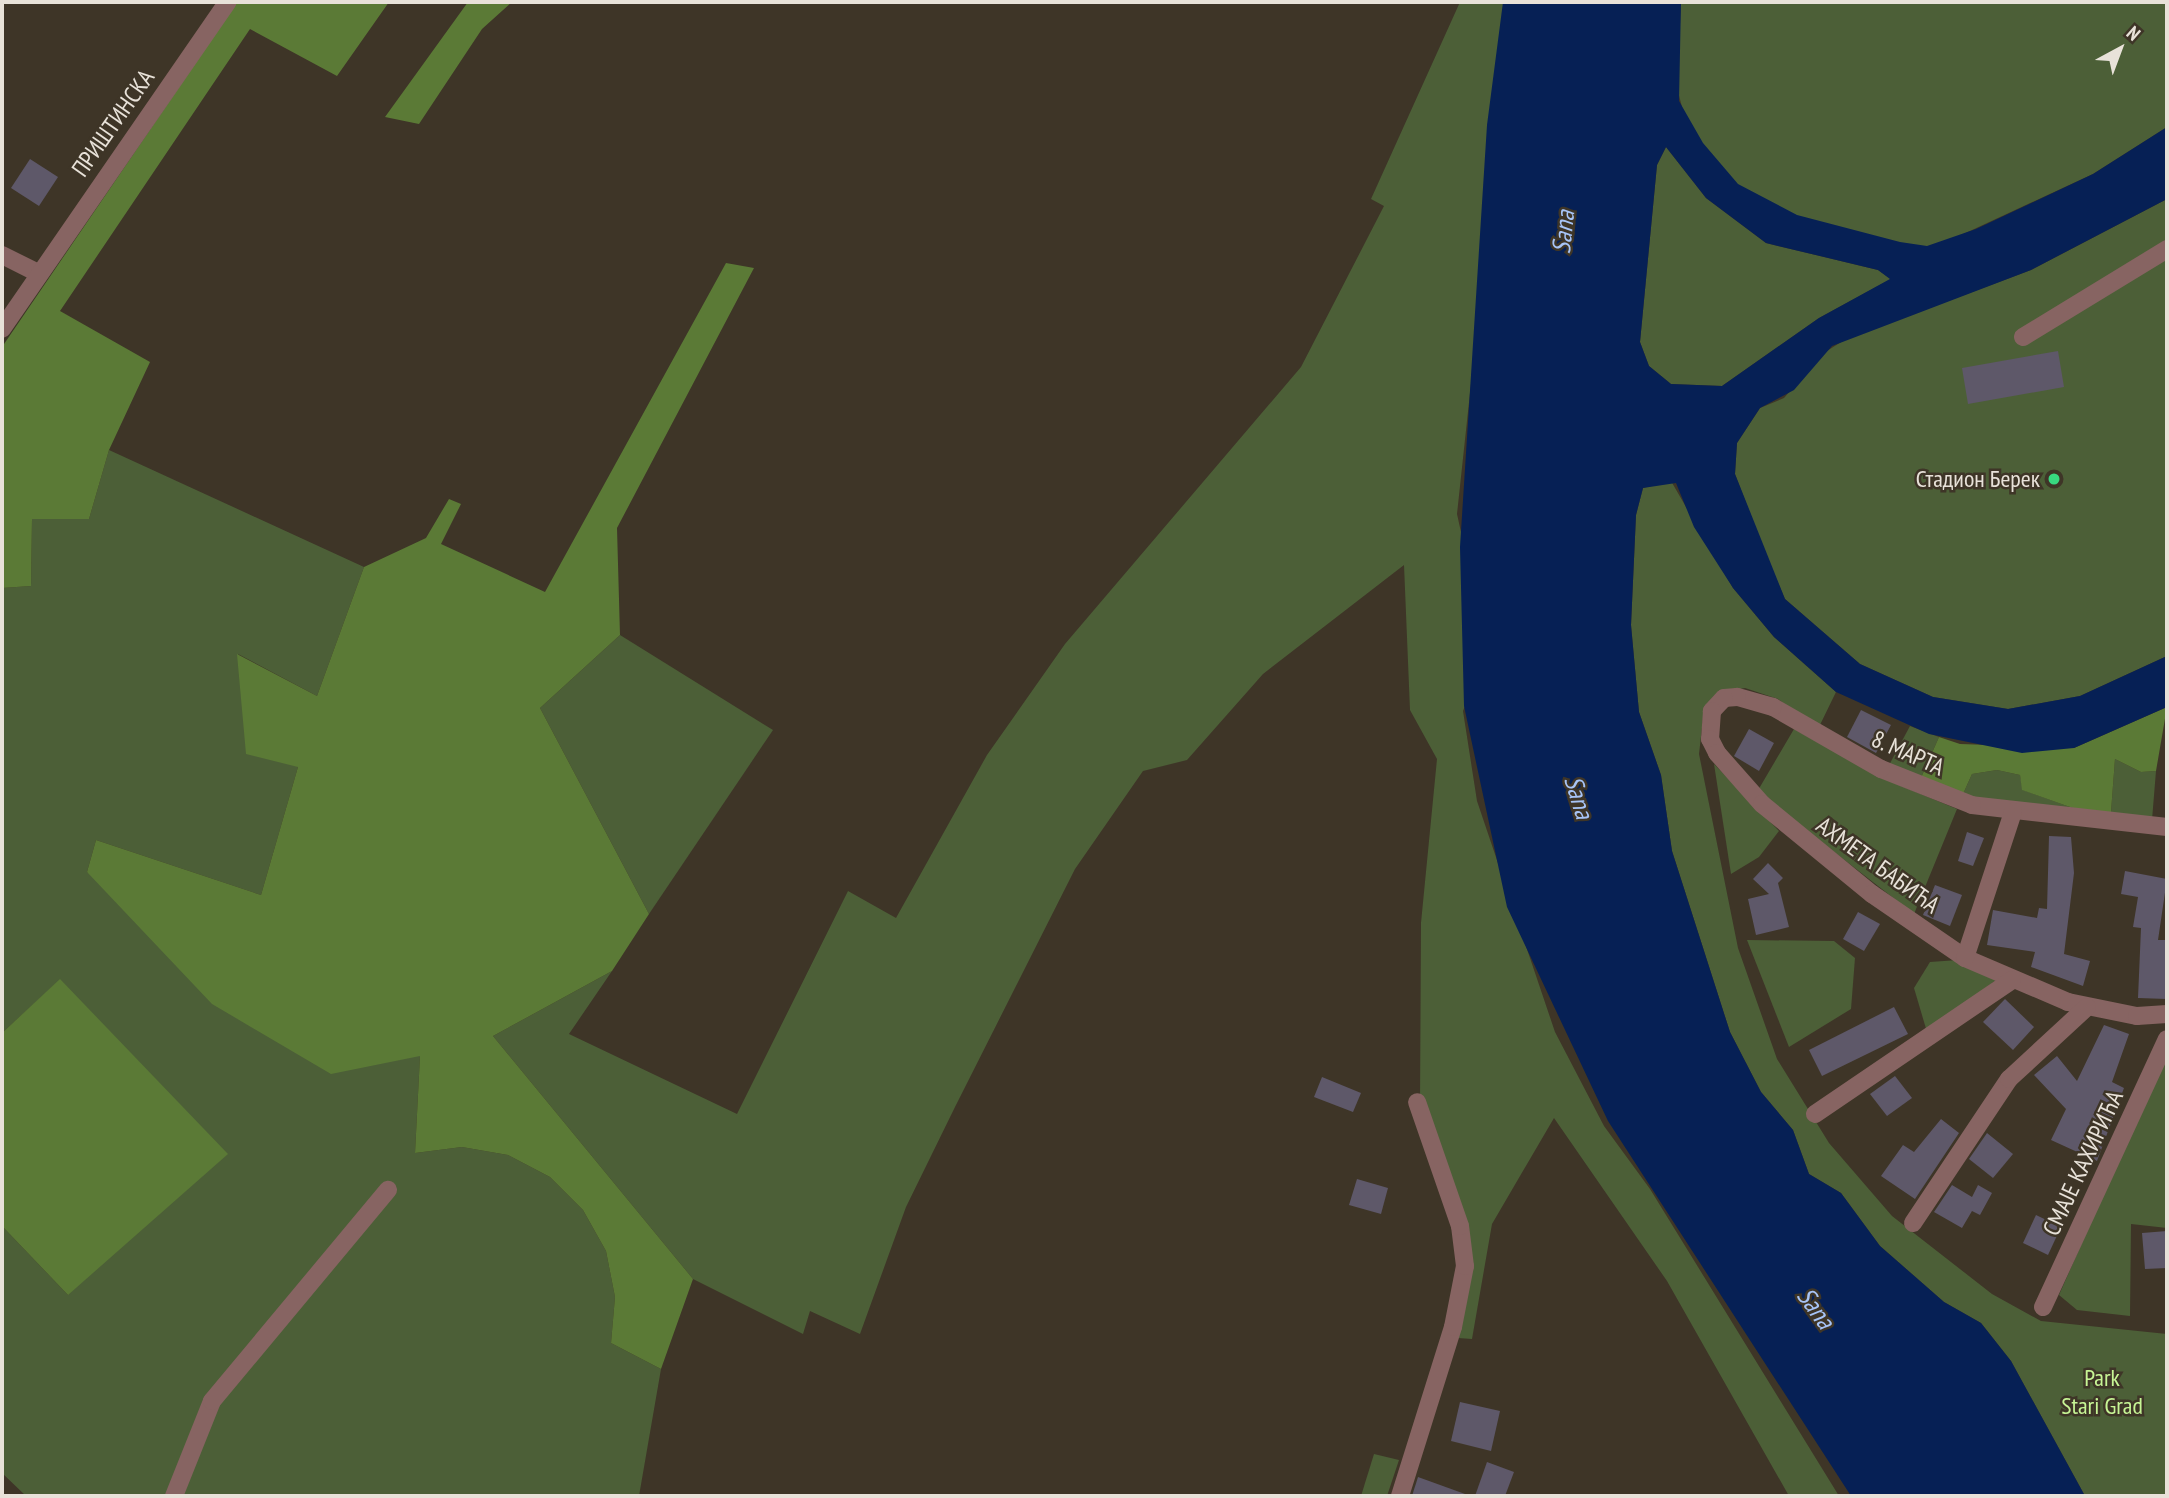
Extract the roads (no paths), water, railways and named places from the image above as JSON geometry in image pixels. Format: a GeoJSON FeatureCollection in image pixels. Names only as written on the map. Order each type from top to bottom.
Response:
{"type":"FeatureCollection","features":[{"type":"Feature","properties":{"kind":"street","name":"ПРИШТИНСКА"},"geometry":{"type":"LineString","coordinates":[[2,329],[38,273],[228,2]]}},
{"type":"Feature","properties":{"kind":"street"},"geometry":{"type":"LineString","coordinates":[[2023,337],[2167,249]]}},
{"type":"Feature","properties":{"kind":"street"},"geometry":{"type":"LineString","coordinates":[[2,255],[38,273]]}},
{"type":"Feature","properties":{"kind":"street","name":"8. МАРТА"},"geometry":{"type":"LineString","coordinates":[[1730,769],[1710,739],[1712,711],[1724,698],[1747,697],[1930,791],[2013,813],[2167,827]]}},
{"type":"Feature","properties":{"kind":"street","name":"АХМЕТА БАБИЋА"},"geometry":{"type":"LineString","coordinates":[[1730,769],[1784,825],[1965,958],[2012,980],[2087,1007],[2167,1014]]}},
{"type":"Feature","properties":{"kind":"street"},"geometry":{"type":"LineString","coordinates":[[1965,958],[2013,813]]}},
{"type":"Feature","properties":{"kind":"street"},"geometry":{"type":"LineString","coordinates":[[1815,1114],[2012,980]]}},
{"type":"Feature","properties":{"kind":"street"},"geometry":{"type":"LineString","coordinates":[[1913,1223],[2010,1079],[2087,1007]]}},
{"type":"Feature","properties":{"kind":"street","name":"СМAЈЕ КАХИРИЋА"},"geometry":{"type":"LineString","coordinates":[[2043,1307],[2167,1039]]}},
{"type":"Feature","properties":{"kind":"street"},"geometry":{"type":"LineString","coordinates":[[1400,1496],[1434,1395],[1465,1266],[1460,1226],[1418,1102]]}},
{"type":"Feature","properties":{"kind":"street"},"geometry":{"type":"LineString","coordinates":[[174,1496],[198,1428],[224,1384],[388,1190]]}},
{"type":"Feature","properties":{"kind":"water","name":"Sana"},"geometry":{"type":"Polygon","coordinates":[[[1503,2],[1681,2],[1679,101],[1703,143],[1738,184],[1797,215],[1900,242],[1927,246],[1976,229],[2093,174],[2167,127],[2167,199],[2031,270],[1832,346],[1794,390],[1760,408],[1737,443],[1735,474],[1785,599],[1860,664],[1933,697],[2008,709],[2080,696],[2167,656],[2167,707],[2074,748],[2022,753],[1929,734],[1836,692],[1774,637],[1733,588],[1694,527],[1676,483],[1643,488],[1636,515],[1631,625],[1639,712],[1661,775],[1672,851],[1730,1032],[1761,1092],[1793,1130],[1809,1174],[1841,1193],[1880,1246],[1944,1302],[1981,1323],[2011,1361],[2085,1496],[1851,1496],[1608,1121],[1507,907],[1464,706],[1460,547],[1487,125],[1503,2]],[[1666,147],[1657,165],[1640,342],[1649,366],[1671,384],[1722,386],[1819,318],[1890,279],[1878,270],[1766,243],[1706,198],[1666,147]]]}},
{"type":"Feature","properties":{"kind":"place","name":"Стадион Берек"},"geometry":{"type":"Point","coordinates":[2054,479]}},
{"type":"Feature","properties":{"kind":"park label","name":"Park Stari Grad"},"geometry":{"type":"Point","coordinates":[2102,1392]}}]}
